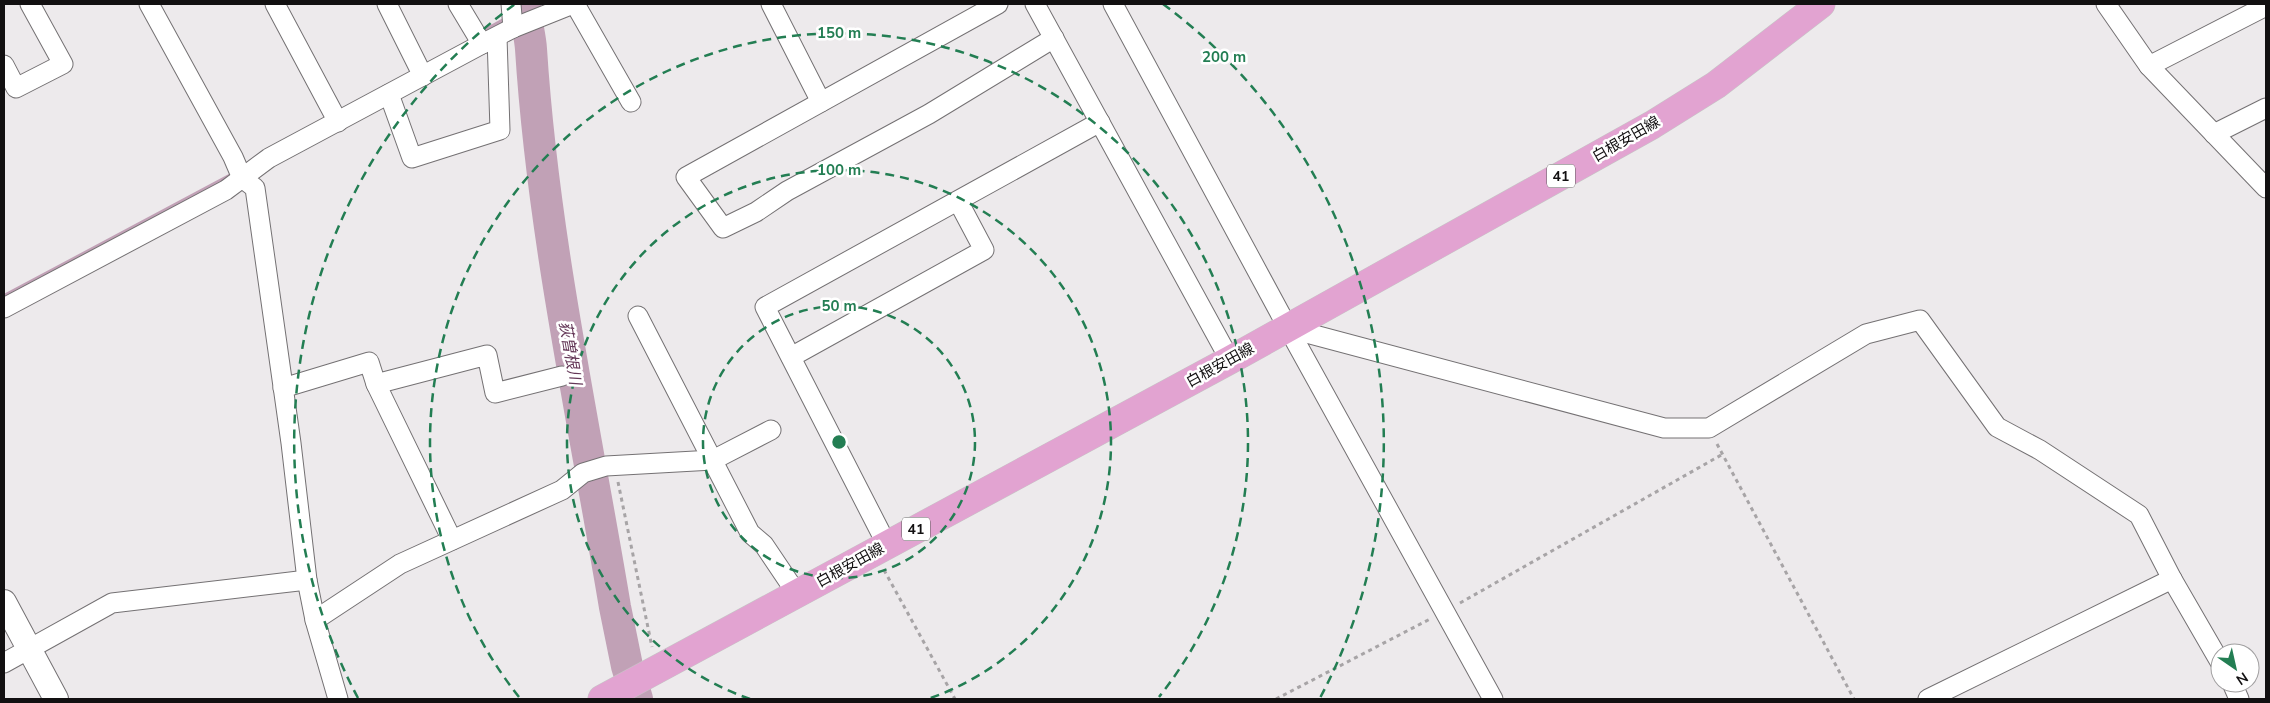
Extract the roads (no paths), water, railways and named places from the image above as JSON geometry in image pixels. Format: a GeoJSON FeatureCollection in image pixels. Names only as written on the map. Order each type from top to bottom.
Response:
{"type":"FeatureCollection","features":[{"type":"Feature","properties":{"kind":"main road","name":"白根安田線"},"geometry":{"type":"LineString","coordinates":[[602,699],[1230,360],[1652,125],[1716,85],[1821,4]]}},
{"type":"Feature","properties":{"kind":"street"},"geometry":{"type":"LineString","coordinates":[[4,65],[16,88],[63,64],[30,4]]}},
{"type":"Feature","properties":{"kind":"street"},"geometry":{"type":"LineString","coordinates":[[150,4],[233,156],[242,178],[255,188],[307,580],[315,620],[338,699]]}},
{"type":"Feature","properties":{"kind":"street"},"geometry":{"type":"LineString","coordinates":[[275,4],[338,122]]}},
{"type":"Feature","properties":{"kind":"street"},"geometry":{"type":"LineString","coordinates":[[387,4],[423,76]]}},
{"type":"Feature","properties":{"kind":"street"},"geometry":{"type":"LineString","coordinates":[[458,4],[497,36]]}},
{"type":"Feature","properties":{"kind":"street"},"geometry":{"type":"LineString","coordinates":[[389,94],[412,158],[500,130],[497,36],[511,4]]}},
{"type":"Feature","properties":{"kind":"street"},"geometry":{"type":"LineString","coordinates":[[4,308],[226,190],[269,158],[497,36],[574,4],[632,102]]}},
{"type":"Feature","properties":{"kind":"street"},"geometry":{"type":"LineString","coordinates":[[998,4],[686,177],[723,228],[756,212],[788,191],[929,114],[1054,38]]}},
{"type":"Feature","properties":{"kind":"street"},"geometry":{"type":"LineString","coordinates":[[1035,4],[1230,360]]}},
{"type":"Feature","properties":{"kind":"street"},"geometry":{"type":"LineString","coordinates":[[1114,4],[1288,328],[1493,699]]}},
{"type":"Feature","properties":{"kind":"street"},"geometry":{"type":"LineString","coordinates":[[2106,4],[2148,66],[2266,188]]}},
{"type":"Feature","properties":{"kind":"street"},"geometry":{"type":"LineString","coordinates":[[779,6],[821,102]]}},
{"type":"Feature","properties":{"kind":"street"},"geometry":{"type":"LineString","coordinates":[[2148,66],[2266,6]]}},
{"type":"Feature","properties":{"kind":"street"},"geometry":{"type":"LineString","coordinates":[[2214,134],[2266,108]]}},
{"type":"Feature","properties":{"kind":"street"},"geometry":{"type":"LineString","coordinates":[[880,548],[765,307],[1100,122]]}},
{"type":"Feature","properties":{"kind":"street"},"geometry":{"type":"LineString","coordinates":[[790,357],[984,250],[958,201]]}},
{"type":"Feature","properties":{"kind":"street"},"geometry":{"type":"LineString","coordinates":[[638,316],[750,533],[764,545],[797,594]]}},
{"type":"Feature","properties":{"kind":"street"},"geometry":{"type":"LineString","coordinates":[[1288,328],[1664,428],[1709,428],[1866,334],[1920,320],[1996,427],[2040,450],[2139,515],[2172,579],[2210,645]]}},
{"type":"Feature","properties":{"kind":"street"},"geometry":{"type":"LineString","coordinates":[[376,384],[487,355],[495,394],[562,376]]}},
{"type":"Feature","properties":{"kind":"street"},"geometry":{"type":"LineString","coordinates":[[283,388],[369,362],[376,384],[452,540]]}},
{"type":"Feature","properties":{"kind":"street"},"geometry":{"type":"LineString","coordinates":[[315,620],[400,564],[562,490],[583,473],[610,466],[713,460],[771,430]]}},
{"type":"Feature","properties":{"kind":"street"},"geometry":{"type":"LineString","coordinates":[[1928,699],[2172,579]]}},
{"type":"Feature","properties":{"kind":"street"},"geometry":{"type":"LineString","coordinates":[[4,663],[112,603],[307,580]]}},
{"type":"Feature","properties":{"kind":"street"},"geometry":{"type":"LineString","coordinates":[[4,602],[56,699]]}},
{"type":"Feature","properties":{"kind":"waterway","name":"荻曽根川"},"geometry":{"type":"LineString","coordinates":[[525,4],[545,189],[566,329],[615,607],[627,666],[637,699]]}},
{"type":"Feature","properties":{"kind":"waterway"},"geometry":{"type":"LineString","coordinates":[[480,34],[525,9]]}},
{"type":"Feature","properties":{"kind":"waterway"},"geometry":{"type":"LineString","coordinates":[[4,297],[231,176]]}}]}
